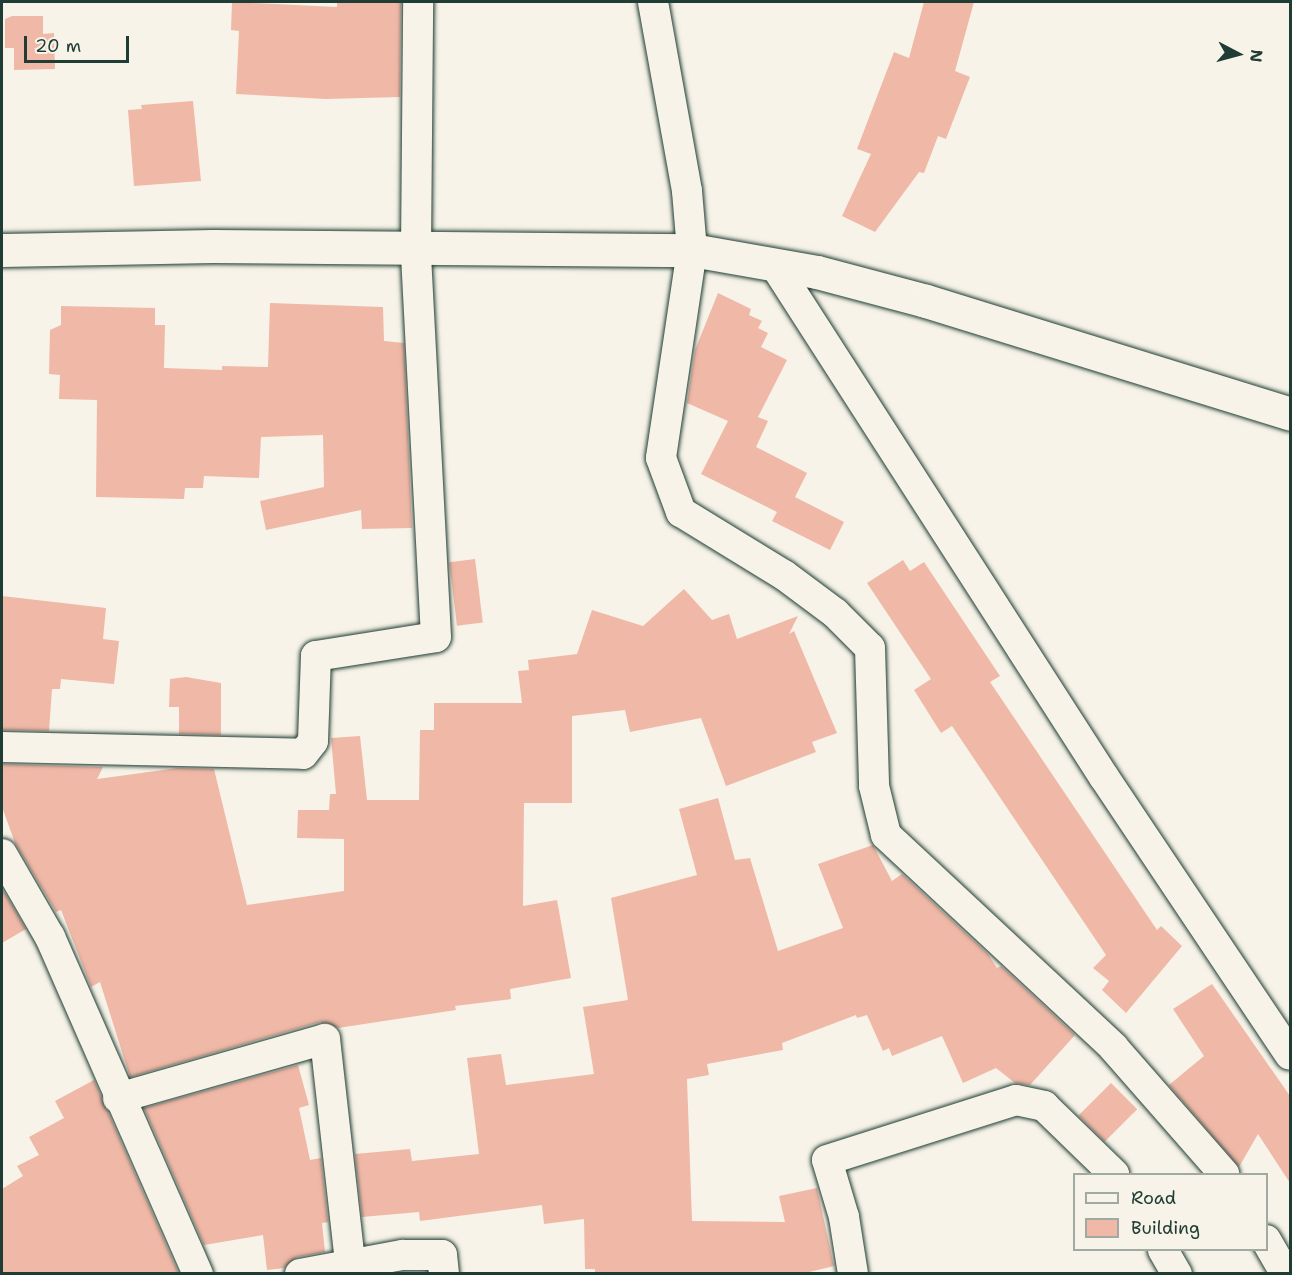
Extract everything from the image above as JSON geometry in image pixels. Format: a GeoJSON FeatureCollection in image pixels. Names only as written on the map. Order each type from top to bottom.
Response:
{"type":"FeatureCollection","features":[{"type":"Feature","properties":{"kind":"street"},"geometry":{"type":"LineString","coordinates":[[2,747],[303,754],[313,741],[316,656],[436,637],[416,250],[418,2]]}},
{"type":"Feature","properties":{"kind":"street"},"geometry":{"type":"LineString","coordinates":[[653,2],[687,191],[692,250],[661,458],[681,512],[783,575],[835,614],[870,648],[874,786],[886,835],[1113,1047],[1223,1173]]}},
{"type":"Feature","properties":{"kind":"street"},"geometry":{"type":"LineString","coordinates":[[2,250],[213,246],[416,250],[692,250],[774,264],[926,301],[1290,414]]}},
{"type":"Feature","properties":{"kind":"street"},"geometry":{"type":"LineString","coordinates":[[774,264],[1104,777],[1290,1055]]}},
{"type":"Feature","properties":{"kind":"street"},"geometry":{"type":"LineString","coordinates":[[2,854],[50,937],[118,1098],[198,1274]]}},
{"type":"Feature","properties":{"kind":"street"},"geometry":{"type":"LineString","coordinates":[[118,1098],[325,1039],[350,1262]]}},
{"type":"Feature","properties":{"kind":"street"},"geometry":{"type":"LineString","coordinates":[[854,1274],[844,1217],[827,1160],[1016,1100],[1044,1106],[1113,1173]]}},
{"type":"Feature","properties":{"kind":"street"},"geometry":{"type":"LineString","coordinates":[[1268,1243],[1286,1274]]}},
{"type":"Feature","properties":{"kind":"street"},"geometry":{"type":"LineString","coordinates":[[1164,1251],[1177,1274]]}},
{"type":"Feature","properties":{"kind":"street"},"geometry":{"type":"LineString","coordinates":[[300,1274],[350,1262],[404,1255],[442,1255],[444,1274]]}},
{"type":"Feature","properties":{"kind":"building"},"geometry":{"type":"Polygon","coordinates":[[[232,2],[337,7],[337,2],[401,2],[400,97],[326,99],[236,94],[239,31],[231,30],[232,2]]]}},
{"type":"Feature","properties":{"kind":"building"},"geometry":{"type":"Polygon","coordinates":[[[924,2],[974,2],[955,71],[970,77],[946,139],[938,136],[924,173],[919,172],[875,232],[842,216],[871,154],[857,149],[894,52],[909,58],[924,2]]]}},
{"type":"Feature","properties":{"kind":"building"},"geometry":{"type":"Polygon","coordinates":[[[12,16],[43,16],[43,34],[54,33],[55,69],[14,70],[14,48],[5,48],[5,19],[12,16]]]}},
{"type":"Feature","properties":{"kind":"building"},"geometry":{"type":"Polygon","coordinates":[[[193,101],[201,181],[134,186],[128,110],[142,109],[141,105],[193,101]]]}},
{"type":"Feature","properties":{"kind":"building"},"geometry":{"type":"Polygon","coordinates":[[[718,293],[751,309],[749,315],[762,321],[758,328],[768,333],[761,347],[787,360],[758,417],[768,421],[756,447],[807,473],[795,497],[844,522],[830,550],[772,521],[777,512],[701,474],[728,421],[687,403],[695,350],[718,293]]]}},
{"type":"Feature","properties":{"kind":"building"},"geometry":{"type":"Polygon","coordinates":[[[270,303],[383,307],[384,341],[404,343],[412,528],[362,529],[361,510],[266,530],[260,501],[324,487],[323,435],[261,437],[259,478],[204,476],[203,488],[185,488],[184,499],[96,497],[97,400],[59,399],[60,375],[49,374],[50,330],[61,325],[61,306],[155,308],[155,325],[165,325],[164,368],[222,370],[222,366],[268,367],[270,303]]]}},
{"type":"Feature","properties":{"kind":"building"},"geometry":{"type":"Polygon","coordinates":[[[475,559],[483,623],[457,626],[449,562],[475,559]]]}},
{"type":"Feature","properties":{"kind":"building"},"geometry":{"type":"Polygon","coordinates":[[[903,560],[910,571],[924,562],[1000,676],[990,682],[1157,930],[1161,926],[1182,946],[1126,1013],[1102,990],[1109,981],[1093,968],[1106,955],[952,726],[941,733],[914,690],[931,679],[867,583],[903,560]]]}},
{"type":"Feature","properties":{"kind":"building"},"geometry":{"type":"Polygon","coordinates":[[[684,589],[712,620],[729,614],[737,639],[798,616],[789,634],[794,631],[837,733],[812,742],[816,752],[726,786],[701,718],[630,732],[625,710],[572,716],[572,803],[524,803],[523,906],[557,900],[571,978],[510,989],[511,999],[455,1006],[456,1010],[338,1028],[320,1022],[130,1077],[100,982],[91,987],[61,910],[56,912],[15,843],[2,807],[2,764],[103,767],[97,779],[178,768],[214,769],[247,905],[344,891],[344,839],[297,838],[298,810],[329,810],[330,794],[336,794],[331,738],[360,736],[367,800],[419,800],[420,730],[434,730],[434,703],[522,703],[518,671],[529,670],[528,660],[577,654],[592,610],[643,626],[684,589]]]}},
{"type":"Feature","properties":{"kind":"building"},"geometry":{"type":"Polygon","coordinates":[[[2,596],[106,608],[103,639],[119,641],[114,684],[61,679],[60,689],[52,689],[49,731],[2,730],[2,596]]]}},
{"type":"Feature","properties":{"kind":"building"},"geometry":{"type":"Polygon","coordinates":[[[186,677],[221,683],[221,735],[179,734],[179,707],[169,707],[170,679],[186,677]]]}},
{"type":"Feature","properties":{"kind":"building"},"geometry":{"type":"Polygon","coordinates":[[[718,798],[735,860],[750,858],[778,951],[843,928],[818,864],[873,845],[892,881],[902,874],[988,954],[997,968],[1001,966],[1075,1035],[1030,1085],[1015,1083],[996,1068],[963,1083],[942,1036],[892,1056],[889,1048],[883,1051],[867,1015],[857,1018],[856,1015],[782,1043],[783,1050],[707,1064],[709,1075],[687,1079],[692,1221],[785,1222],[779,1196],[817,1188],[834,1266],[801,1274],[595,1274],[595,1269],[585,1269],[584,1219],[544,1224],[542,1205],[420,1221],[419,1212],[362,1217],[355,1154],[410,1149],[412,1161],[479,1154],[467,1058],[501,1054],[506,1085],[594,1074],[583,1007],[628,1000],[611,898],[697,875],[679,809],[718,798]]]}},
{"type":"Feature","properties":{"kind":"building"},"geometry":{"type":"Polygon","coordinates":[[[2,888],[26,929],[2,943],[2,888]]]}},
{"type":"Feature","properties":{"kind":"building"},"geometry":{"type":"Polygon","coordinates":[[[1212,984],[1290,1096],[1290,1183],[1258,1134],[1239,1167],[1169,1085],[1204,1056],[1173,1009],[1212,984]]]}},
{"type":"Feature","properties":{"kind":"building"},"geometry":{"type":"Polygon","coordinates":[[[298,1065],[309,1105],[299,1108],[310,1160],[321,1158],[328,1222],[322,1223],[325,1252],[297,1257],[284,1268],[267,1270],[263,1235],[204,1245],[144,1108],[298,1065]]]}},
{"type":"Feature","properties":{"kind":"building"},"geometry":{"type":"Polygon","coordinates":[[[94,1080],[179,1274],[2,1274],[2,1189],[23,1176],[17,1166],[39,1155],[29,1137],[64,1118],[55,1101],[94,1080]]]}},
{"type":"Feature","properties":{"kind":"building"},"geometry":{"type":"Polygon","coordinates":[[[1111,1083],[1137,1109],[1105,1142],[1078,1116],[1111,1083]]]}}]}
